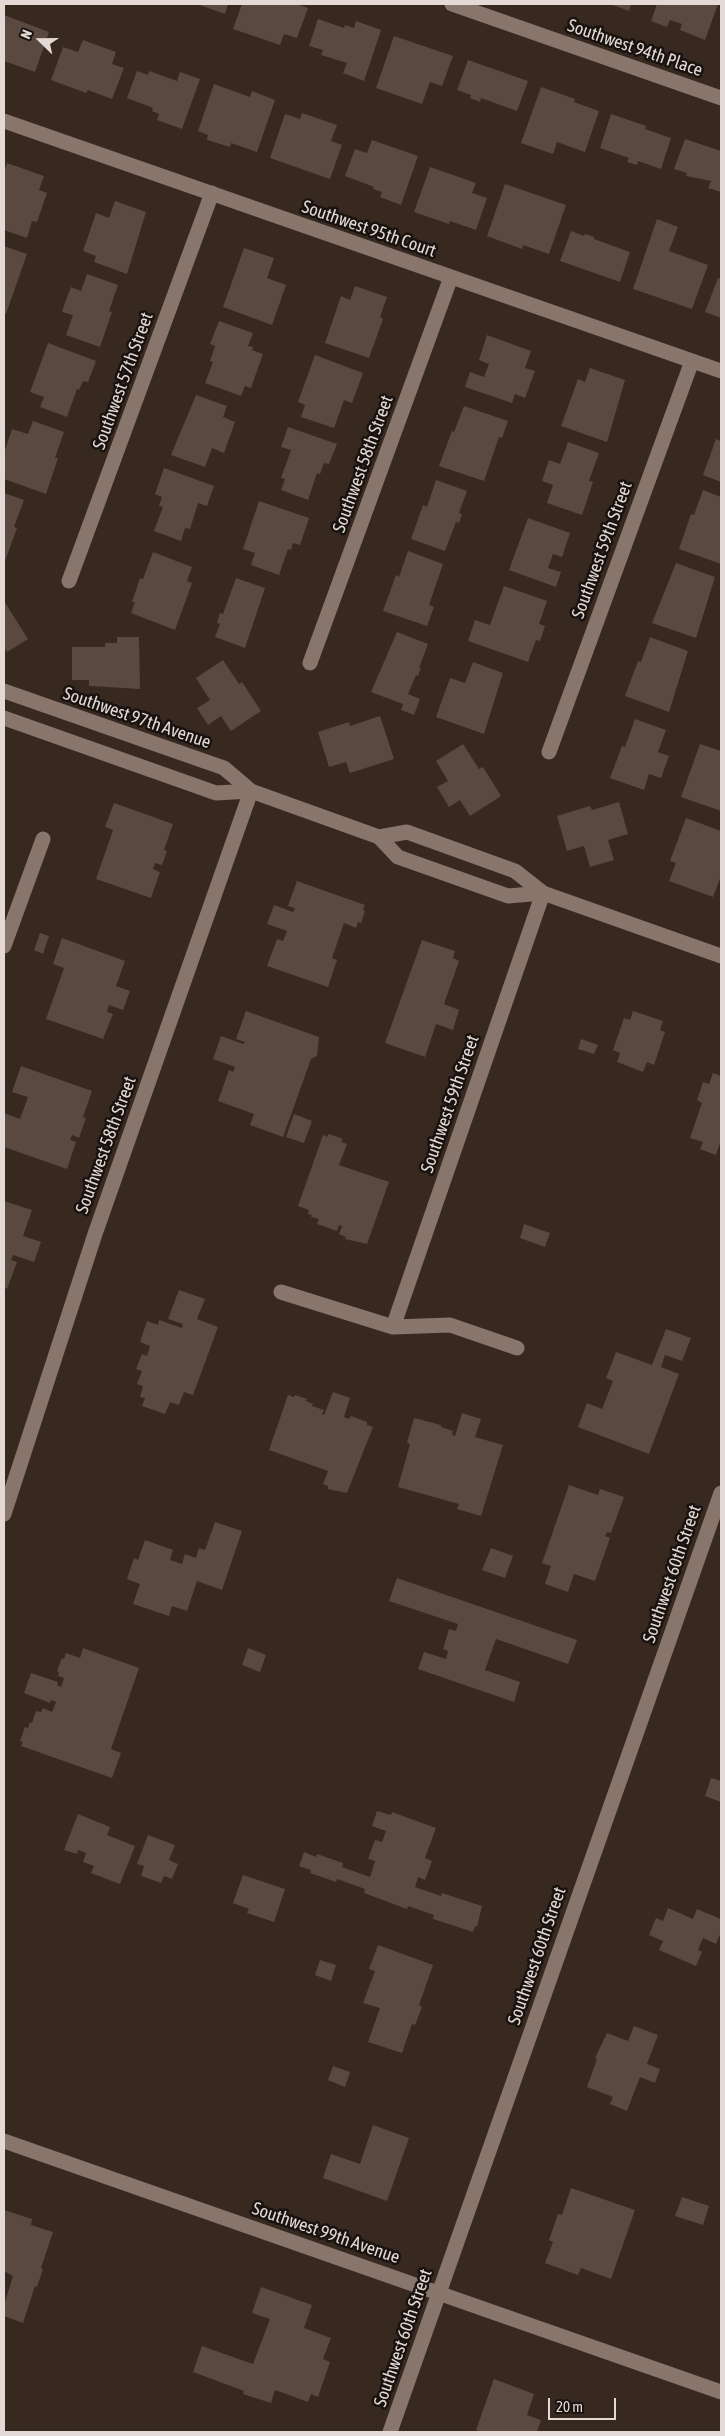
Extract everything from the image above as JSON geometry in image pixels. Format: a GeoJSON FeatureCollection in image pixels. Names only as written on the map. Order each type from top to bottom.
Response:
{"type":"FeatureCollection","features":[{"type":"Feature","properties":{"kind":"street","name":"Southwest 94th Place"},"geometry":{"type":"LineString","coordinates":[[452,4],[721,98]]}},
{"type":"Feature","properties":{"kind":"street","name":"Southwest 95th Court"},"geometry":{"type":"LineString","coordinates":[[4,121],[721,371]]}},
{"type":"Feature","properties":{"kind":"street","name":"Southwest 57th Street"},"geometry":{"type":"LineString","coordinates":[[69,581],[212,194]]}},
{"type":"Feature","properties":{"kind":"street","name":"Southwest 58th Street"},"geometry":{"type":"LineString","coordinates":[[310,663],[451,277]]}},
{"type":"Feature","properties":{"kind":"street","name":"Southwest 59th Street"},"geometry":{"type":"LineString","coordinates":[[549,752],[692,361]]}},
{"type":"Feature","properties":{"kind":"street","name":"Southwest 97th Avenue"},"geometry":{"type":"LineString","coordinates":[[4,691],[224,768],[251,792]]}},
{"type":"Feature","properties":{"kind":"street","name":"Southwest 97th Avenue"},"geometry":{"type":"LineString","coordinates":[[4,718],[216,793],[251,792],[379,836],[407,832],[515,871],[543,893],[721,956]]}},
{"type":"Feature","properties":{"kind":"street","name":"Southwest 58th Street"},"geometry":{"type":"LineString","coordinates":[[4,1514],[92,1243],[251,792]]}},
{"type":"Feature","properties":{"kind":"street","name":"Southwest 97th Avenue"},"geometry":{"type":"LineString","coordinates":[[379,836],[398,857],[508,896],[543,893]]}},
{"type":"Feature","properties":{"kind":"street"},"geometry":{"type":"LineString","coordinates":[[4,946],[42,839]]}},
{"type":"Feature","properties":{"kind":"street","name":"Southwest 59th Street"},"geometry":{"type":"LineString","coordinates":[[393,1327],[543,893]]}},
{"type":"Feature","properties":{"kind":"street"},"geometry":{"type":"LineString","coordinates":[[280,1292],[393,1327],[450,1325],[517,1348]]}},
{"type":"Feature","properties":{"kind":"street","name":"Southwest 60th Street"},"geometry":{"type":"LineString","coordinates":[[390,2432],[721,1493]]}},
{"type":"Feature","properties":{"kind":"street","name":"Southwest 99th Avenue"},"geometry":{"type":"LineString","coordinates":[[4,2141],[721,2392]]}},
{"type":"Feature","properties":{"kind":"building"},"geometry":{"type":"Polygon","coordinates":[[[197,4],[228,4],[225,14],[197,4]]]}},
{"type":"Feature","properties":{"kind":"building"},"geometry":{"type":"Polygon","coordinates":[[[242,4],[296,4],[308,8],[297,38],[284,34],[280,45],[233,29],[242,4]]]}},
{"type":"Feature","properties":{"kind":"building"},"geometry":{"type":"Polygon","coordinates":[[[610,4],[631,4],[629,11],[610,4]]]}},
{"type":"Feature","properties":{"kind":"building"},"geometry":{"type":"Polygon","coordinates":[[[657,4],[718,4],[705,40],[680,30],[682,24],[670,20],[667,27],[651,21],[657,4]]]}},
{"type":"Feature","properties":{"kind":"building"},"geometry":{"type":"Polygon","coordinates":[[[4,15],[49,32],[35,72],[4,61],[4,15]]]}},
{"type":"Feature","properties":{"kind":"building"},"geometry":{"type":"Polygon","coordinates":[[[318,19],[344,28],[345,25],[354,28],[356,21],[381,30],[364,81],[343,73],[347,63],[321,55],[323,50],[309,46],[318,19]]]}},
{"type":"Feature","properties":{"kind":"building"},"geometry":{"type":"Polygon","coordinates":[[[394,36],[453,56],[442,86],[430,82],[422,104],[376,88],[394,36]]]}},
{"type":"Feature","properties":{"kind":"building"},"geometry":{"type":"Polygon","coordinates":[[[83,40],[116,52],[112,64],[124,68],[112,99],[88,90],[86,93],[51,80],[63,47],[78,52],[83,40]]]}},
{"type":"Feature","properties":{"kind":"building"},"geometry":{"type":"Polygon","coordinates":[[[468,60],[528,81],[517,111],[481,98],[480,102],[470,98],[471,95],[457,90],[468,60]]]}},
{"type":"Feature","properties":{"kind":"building"},"geometry":{"type":"Polygon","coordinates":[[[137,71],[148,75],[149,71],[177,81],[180,72],[200,79],[182,129],[157,120],[159,114],[152,111],[153,108],[127,98],[137,71]]]}},
{"type":"Feature","properties":{"kind":"building"},"geometry":{"type":"Polygon","coordinates":[[[214,84],[250,97],[252,91],[275,100],[257,152],[231,143],[230,147],[207,140],[208,135],[198,131],[214,84]]]}},
{"type":"Feature","properties":{"kind":"building"},"geometry":{"type":"Polygon","coordinates":[[[541,87],[575,99],[574,102],[599,111],[585,152],[557,142],[553,154],[521,143],[541,87]]]}},
{"type":"Feature","properties":{"kind":"building"},"geometry":{"type":"Polygon","coordinates":[[[302,113],[337,125],[331,141],[342,145],[330,179],[270,158],[285,114],[300,119],[302,113]]]}},
{"type":"Feature","properties":{"kind":"building"},"geometry":{"type":"Polygon","coordinates":[[[611,114],[646,126],[645,129],[671,138],[661,169],[638,161],[637,165],[627,162],[629,158],[600,148],[611,114]]]}},
{"type":"Feature","properties":{"kind":"building"},"geometry":{"type":"Polygon","coordinates":[[[685,139],[721,151],[721,192],[708,188],[711,181],[686,176],[687,173],[674,169],[685,139]]]}},
{"type":"Feature","properties":{"kind":"building"},"geometry":{"type":"Polygon","coordinates":[[[372,140],[418,156],[401,205],[380,197],[382,192],[373,189],[374,187],[345,176],[355,149],[367,153],[372,140]]]}},
{"type":"Feature","properties":{"kind":"building"},"geometry":{"type":"Polygon","coordinates":[[[7,163],[44,176],[39,190],[47,193],[37,222],[32,221],[27,238],[4,230],[4,172],[7,163]]]}},
{"type":"Feature","properties":{"kind":"building"},"geometry":{"type":"Polygon","coordinates":[[[430,167],[476,183],[472,193],[487,198],[476,230],[450,221],[449,224],[414,212],[430,167]]]}},
{"type":"Feature","properties":{"kind":"building"},"geometry":{"type":"Polygon","coordinates":[[[505,184],[566,205],[549,254],[523,245],[522,249],[487,236],[505,184]]]}},
{"type":"Feature","properties":{"kind":"building"},"geometry":{"type":"Polygon","coordinates":[[[115,201],[146,212],[127,274],[94,262],[96,256],[83,251],[96,213],[109,218],[115,201]]]}},
{"type":"Feature","properties":{"kind":"building"},"geometry":{"type":"Polygon","coordinates":[[[657,219],[678,227],[669,251],[708,265],[692,309],[633,289],[657,219]]]}},
{"type":"Feature","properties":{"kind":"building"},"geometry":{"type":"Polygon","coordinates":[[[571,231],[584,236],[585,234],[594,237],[594,239],[630,252],[620,282],[560,261],[571,231]]]}},
{"type":"Feature","properties":{"kind":"building"},"geometry":{"type":"Polygon","coordinates":[[[4,246],[27,254],[6,314],[4,313],[4,246]]]}},
{"type":"Feature","properties":{"kind":"building"},"geometry":{"type":"Polygon","coordinates":[[[244,248],[274,258],[267,278],[286,285],[272,325],[223,307],[244,248]]]}},
{"type":"Feature","properties":{"kind":"building"},"geometry":{"type":"Polygon","coordinates":[[[87,274],[118,285],[109,311],[112,312],[100,347],[66,335],[73,315],[62,312],[66,300],[71,287],[81,291],[87,274]]]}},
{"type":"Feature","properties":{"kind":"building"},"geometry":{"type":"Polygon","coordinates":[[[718,278],[721,279],[721,318],[705,312],[718,278]]]}},
{"type":"Feature","properties":{"kind":"building"},"geometry":{"type":"Polygon","coordinates":[[[355,286],[387,297],[380,317],[383,319],[369,358],[325,343],[341,296],[350,300],[355,286]]]}},
{"type":"Feature","properties":{"kind":"building"},"geometry":{"type":"Polygon","coordinates":[[[219,321],[253,333],[248,346],[253,347],[252,350],[263,354],[251,388],[245,386],[241,396],[205,383],[213,362],[210,361],[215,346],[210,344],[219,321]]]}},
{"type":"Feature","properties":{"kind":"building"},"geometry":{"type":"Polygon","coordinates":[[[487,335],[531,351],[525,368],[535,371],[525,398],[515,394],[512,403],[465,387],[470,372],[484,377],[489,364],[479,360],[487,335]]]}},
{"type":"Feature","properties":{"kind":"building"},"geometry":{"type":"Polygon","coordinates":[[[48,343],[96,361],[88,382],[83,381],[79,390],[77,389],[67,417],[40,407],[44,397],[30,392],[48,343]]]}},
{"type":"Feature","properties":{"kind":"building"},"geometry":{"type":"Polygon","coordinates":[[[315,355],[363,373],[352,403],[344,400],[334,428],[301,417],[305,405],[298,402],[315,355]]]}},
{"type":"Feature","properties":{"kind":"building"},"geometry":{"type":"Polygon","coordinates":[[[590,368],[625,380],[607,442],[561,426],[578,379],[585,382],[590,368]]]}},
{"type":"Feature","properties":{"kind":"building"},"geometry":{"type":"Polygon","coordinates":[[[196,395],[227,406],[223,417],[235,422],[224,453],[212,448],[205,467],[171,455],[196,395]]]}},
{"type":"Feature","properties":{"kind":"building"},"geometry":{"type":"Polygon","coordinates":[[[464,406],[508,421],[502,438],[499,437],[484,481],[439,466],[464,406]]]}},
{"type":"Feature","properties":{"kind":"building"},"geometry":{"type":"Polygon","coordinates":[[[33,421],[64,432],[46,494],[4,479],[4,453],[12,429],[28,434],[33,421]]]}},
{"type":"Feature","properties":{"kind":"building"},"geometry":{"type":"Polygon","coordinates":[[[288,427],[337,444],[329,464],[324,463],[320,474],[317,473],[308,500],[281,490],[285,479],[281,478],[291,450],[281,447],[288,427]]]}},
{"type":"Feature","properties":{"kind":"building"},"geometry":{"type":"Polygon","coordinates":[[[721,437],[721,482],[703,475],[716,439],[720,441],[721,437]]]}},
{"type":"Feature","properties":{"kind":"building"},"geometry":{"type":"Polygon","coordinates":[[[568,442],[599,453],[589,481],[593,482],[582,515],[547,503],[553,485],[542,481],[549,460],[560,464],[568,442]]]}},
{"type":"Feature","properties":{"kind":"building"},"geometry":{"type":"Polygon","coordinates":[[[164,468],[214,486],[207,506],[198,503],[190,529],[185,528],[181,541],[154,531],[163,507],[159,506],[162,497],[155,494],[164,468]]]}},
{"type":"Feature","properties":{"kind":"building"},"geometry":{"type":"Polygon","coordinates":[[[436,480],[467,491],[459,513],[462,514],[459,523],[456,522],[445,551],[411,539],[423,505],[427,507],[436,480]]]}},
{"type":"Feature","properties":{"kind":"building"},"geometry":{"type":"Polygon","coordinates":[[[703,490],[721,497],[721,564],[679,549],[691,514],[694,515],[703,490]]]}},
{"type":"Feature","properties":{"kind":"building"},"geometry":{"type":"Polygon","coordinates":[[[4,493],[24,500],[14,527],[17,528],[5,561],[4,493]]]}},
{"type":"Feature","properties":{"kind":"building"},"geometry":{"type":"Polygon","coordinates":[[[259,501],[309,518],[300,545],[293,543],[291,550],[288,549],[279,575],[251,565],[255,553],[243,549],[259,501]]]}},
{"type":"Feature","properties":{"kind":"building"},"geometry":{"type":"Polygon","coordinates":[[[528,518],[570,533],[562,557],[553,554],[548,568],[561,572],[556,587],[509,570],[528,518]]]}},
{"type":"Feature","properties":{"kind":"building"},"geometry":{"type":"Polygon","coordinates":[[[408,551],[443,564],[429,605],[434,607],[427,626],[383,611],[396,575],[399,577],[408,551]]]}},
{"type":"Feature","properties":{"kind":"building"},"geometry":{"type":"Polygon","coordinates":[[[153,552],[192,567],[187,581],[192,583],[175,630],[131,613],[135,602],[132,602],[140,578],[143,579],[153,552]]]}},
{"type":"Feature","properties":{"kind":"building"},"geometry":{"type":"Polygon","coordinates":[[[676,563],[715,577],[696,638],[652,623],[676,563]]]}},
{"type":"Feature","properties":{"kind":"building"},"geometry":{"type":"Polygon","coordinates":[[[236,578],[265,588],[245,648],[215,637],[220,624],[217,623],[220,613],[223,614],[236,578]]]}},
{"type":"Feature","properties":{"kind":"building"},"geometry":{"type":"Polygon","coordinates":[[[504,586],[547,601],[539,624],[545,626],[540,641],[536,640],[528,662],[468,641],[475,620],[490,625],[504,586]]]}},
{"type":"Feature","properties":{"kind":"building"},"geometry":{"type":"Polygon","coordinates":[[[4,601],[28,639],[7,652],[4,647],[4,601]]]}},
{"type":"Feature","properties":{"kind":"building"},"geometry":{"type":"Polygon","coordinates":[[[397,632],[428,644],[418,676],[416,675],[408,694],[420,699],[414,715],[401,710],[403,704],[371,692],[397,632]]]}},
{"type":"Feature","properties":{"kind":"building"},"geometry":{"type":"Polygon","coordinates":[[[117,637],[139,637],[140,689],[89,686],[89,680],[72,680],[72,647],[105,647],[105,643],[117,643],[117,637]]]}},
{"type":"Feature","properties":{"kind":"building"},"geometry":{"type":"Polygon","coordinates":[[[650,637],[688,651],[669,712],[625,696],[638,661],[641,662],[650,637]]]}},
{"type":"Feature","properties":{"kind":"building"},"geometry":{"type":"Polygon","coordinates":[[[223,660],[239,684],[242,682],[261,711],[231,731],[221,716],[208,725],[197,708],[210,700],[196,678],[223,660]]]}},
{"type":"Feature","properties":{"kind":"building"},"geometry":{"type":"Polygon","coordinates":[[[473,662],[503,673],[484,734],[436,717],[450,678],[465,683],[473,662]]]}},
{"type":"Feature","properties":{"kind":"building"},"geometry":{"type":"Polygon","coordinates":[[[380,716],[394,759],[350,773],[346,762],[329,767],[318,732],[349,722],[350,726],[380,716]]]}},
{"type":"Feature","properties":{"kind":"building"},"geometry":{"type":"Polygon","coordinates":[[[635,719],[666,730],[658,752],[669,756],[661,778],[649,774],[644,790],[610,778],[622,746],[625,747],[635,719]]]}},
{"type":"Feature","properties":{"kind":"building"},"geometry":{"type":"Polygon","coordinates":[[[463,744],[479,769],[483,767],[501,796],[470,816],[460,800],[449,807],[437,787],[448,781],[436,761],[463,744]]]}},
{"type":"Feature","properties":{"kind":"building"},"geometry":{"type":"Polygon","coordinates":[[[700,744],[721,751],[721,811],[681,797],[700,744]]]}},
{"type":"Feature","properties":{"kind":"building"},"geometry":{"type":"Polygon","coordinates":[[[619,802],[628,834],[608,840],[614,860],[590,867],[584,846],[567,851],[557,816],[590,806],[592,810],[619,802]]]}},
{"type":"Feature","properties":{"kind":"building"},"geometry":{"type":"Polygon","coordinates":[[[114,803],[173,824],[164,850],[167,851],[162,865],[155,863],[153,869],[160,872],[151,898],[96,879],[113,830],[105,827],[114,803]]]}},
{"type":"Feature","properties":{"kind":"building"},"geometry":{"type":"Polygon","coordinates":[[[686,818],[721,831],[721,876],[713,897],[669,881],[676,863],[670,861],[686,818]]]}},
{"type":"Feature","properties":{"kind":"building"},"geometry":{"type":"Polygon","coordinates":[[[297,881],[365,905],[361,923],[358,922],[356,928],[344,923],[332,958],[337,960],[328,987],[267,966],[277,939],[283,941],[287,931],[267,924],[274,905],[293,912],[295,908],[288,906],[297,881]]]}},
{"type":"Feature","properties":{"kind":"building"},"geometry":{"type":"Polygon","coordinates":[[[40,933],[49,936],[43,954],[34,950],[40,933]]]}},
{"type":"Feature","properties":{"kind":"building"},"geometry":{"type":"Polygon","coordinates":[[[62,938],[125,961],[116,986],[130,991],[123,1010],[109,1005],[107,1012],[113,1014],[103,1039],[46,1019],[64,968],[53,964],[62,938]]]}},
{"type":"Feature","properties":{"kind":"building"},"geometry":{"type":"Polygon","coordinates":[[[422,940],[455,951],[453,958],[459,961],[444,1004],[459,1010],[453,1030],[436,1024],[425,1057],[385,1043],[422,940]]]}},
{"type":"Feature","properties":{"kind":"building"},"geometry":{"type":"Polygon","coordinates":[[[246,1011],[319,1037],[317,1056],[311,1059],[283,1137],[250,1125],[254,1114],[218,1101],[229,1070],[233,1072],[235,1067],[213,1059],[221,1036],[243,1044],[245,1042],[236,1039],[246,1011]]]}},
{"type":"Feature","properties":{"kind":"building"},"geometry":{"type":"Polygon","coordinates":[[[633,1011],[663,1021],[660,1030],[665,1032],[654,1065],[647,1062],[643,1072],[617,1062],[620,1053],[613,1050],[624,1018],[630,1020],[633,1011]]]}},
{"type":"Feature","properties":{"kind":"building"},"geometry":{"type":"Polygon","coordinates":[[[581,1039],[598,1045],[594,1054],[578,1049],[581,1039]]]}},
{"type":"Feature","properties":{"kind":"building"},"geometry":{"type":"Polygon","coordinates":[[[21,1066],[92,1091],[83,1117],[86,1118],[79,1138],[72,1135],[70,1140],[76,1142],[67,1169],[4,1147],[4,1113],[20,1119],[28,1097],[12,1092],[21,1066]]]}},
{"type":"Feature","properties":{"kind":"building"},"geometry":{"type":"Polygon","coordinates":[[[713,1073],[721,1076],[721,1140],[716,1155],[700,1149],[703,1142],[690,1138],[702,1103],[697,1100],[703,1082],[709,1084],[713,1073]]]}},
{"type":"Feature","properties":{"kind":"building"},"geometry":{"type":"Polygon","coordinates":[[[294,1114],[312,1121],[304,1143],[286,1137],[294,1114]]]}},
{"type":"Feature","properties":{"kind":"building"},"geometry":{"type":"Polygon","coordinates":[[[329,1134],[343,1139],[341,1142],[347,1144],[339,1165],[389,1182],[367,1244],[345,1239],[346,1237],[339,1234],[342,1226],[339,1225],[337,1231],[317,1224],[319,1219],[311,1217],[312,1215],[308,1214],[309,1210],[298,1206],[323,1135],[327,1137],[329,1134]]]}},
{"type":"Feature","properties":{"kind":"building"},"geometry":{"type":"Polygon","coordinates":[[[4,1201],[32,1210],[23,1236],[41,1242],[34,1262],[13,1255],[11,1260],[17,1262],[7,1289],[4,1287],[4,1201]]]}},
{"type":"Feature","properties":{"kind":"building"},"geometry":{"type":"Polygon","coordinates":[[[524,1224],[550,1233],[545,1247],[520,1238],[524,1224]]]}},
{"type":"Feature","properties":{"kind":"building"},"geometry":{"type":"Polygon","coordinates":[[[179,1290],[205,1299],[197,1319],[218,1327],[193,1395],[184,1392],[179,1405],[170,1402],[165,1414],[142,1406],[145,1398],[140,1397],[143,1386],[137,1384],[142,1371],[136,1369],[142,1354],[147,1356],[150,1346],[140,1342],[147,1321],[158,1325],[159,1320],[182,1328],[183,1324],[168,1319],[179,1290]]]}},
{"type":"Feature","properties":{"kind":"building"},"geometry":{"type":"Polygon","coordinates":[[[666,1329],[691,1338],[682,1361],[665,1355],[661,1367],[679,1374],[649,1454],[578,1427],[587,1403],[602,1409],[613,1381],[606,1378],[616,1352],[652,1365],[666,1329]]]}},
{"type":"Feature","properties":{"kind":"building"},"geometry":{"type":"Polygon","coordinates":[[[333,1392],[350,1398],[344,1417],[349,1419],[351,1416],[367,1422],[367,1425],[373,1427],[347,1493],[328,1489],[328,1486],[323,1484],[328,1471],[269,1450],[288,1395],[307,1399],[306,1401],[313,1404],[312,1406],[324,1410],[322,1414],[324,1415],[333,1392]]]}},
{"type":"Feature","properties":{"kind":"building"},"geometry":{"type":"Polygon","coordinates":[[[462,1413],[481,1419],[475,1437],[503,1445],[481,1516],[457,1509],[459,1504],[398,1487],[410,1444],[407,1443],[414,1418],[441,1425],[441,1427],[453,1431],[452,1435],[455,1436],[462,1413]]]}},
{"type":"Feature","properties":{"kind":"building"},"geometry":{"type":"Polygon","coordinates":[[[569,1485],[598,1495],[600,1489],[624,1497],[611,1533],[607,1532],[605,1536],[610,1538],[595,1581],[574,1574],[568,1592],[545,1584],[551,1566],[542,1563],[569,1485]]]}},
{"type":"Feature","properties":{"kind":"building"},"geometry":{"type":"Polygon","coordinates":[[[215,1522],[242,1531],[222,1590],[197,1581],[187,1611],[172,1606],[169,1616],[133,1604],[140,1584],[127,1579],[134,1558],[138,1560],[145,1540],[173,1550],[170,1560],[182,1564],[185,1554],[196,1558],[199,1548],[205,1550],[215,1522]]]}},
{"type":"Feature","properties":{"kind":"building"},"geometry":{"type":"Polygon","coordinates":[[[491,1548],[513,1556],[505,1578],[482,1570],[491,1548]]]}},
{"type":"Feature","properties":{"kind":"building"},"geometry":{"type":"Polygon","coordinates":[[[397,1578],[577,1640],[568,1664],[496,1639],[485,1670],[520,1682],[514,1702],[418,1669],[424,1652],[446,1659],[448,1651],[443,1649],[449,1629],[456,1631],[458,1624],[389,1601],[397,1578]]]}},
{"type":"Feature","properties":{"kind":"building"},"geometry":{"type":"Polygon","coordinates":[[[83,1648],[139,1668],[111,1749],[121,1753],[112,1778],[21,1746],[23,1742],[20,1741],[25,1727],[28,1728],[30,1722],[32,1723],[36,1711],[41,1712],[43,1708],[52,1712],[56,1702],[51,1700],[50,1703],[24,1693],[31,1673],[58,1682],[57,1685],[61,1687],[64,1678],[58,1676],[59,1672],[57,1671],[62,1658],[64,1659],[66,1653],[80,1658],[83,1648]]]}},
{"type":"Feature","properties":{"kind":"building"},"geometry":{"type":"Polygon","coordinates":[[[248,1648],[266,1655],[260,1672],[242,1665],[248,1648]]]}},
{"type":"Feature","properties":{"kind":"building"},"geometry":{"type":"Polygon","coordinates":[[[711,1778],[721,1781],[721,1802],[705,1796],[711,1778]]]}},
{"type":"Feature","properties":{"kind":"building"},"geometry":{"type":"Polygon","coordinates":[[[377,1811],[391,1815],[392,1812],[436,1828],[425,1858],[432,1861],[425,1880],[418,1877],[415,1887],[441,1896],[442,1893],[482,1906],[477,1927],[475,1926],[473,1932],[433,1919],[434,1915],[408,1906],[407,1909],[364,1893],[365,1889],[337,1879],[336,1882],[310,1873],[311,1870],[299,1866],[304,1852],[316,1857],[317,1854],[343,1863],[342,1867],[370,1877],[375,1861],[368,1859],[375,1840],[382,1842],[386,1831],[372,1826],[377,1811]]]}},
{"type":"Feature","properties":{"kind":"building"},"geometry":{"type":"Polygon","coordinates":[[[78,1814],[110,1827],[107,1835],[135,1846],[120,1884],[91,1873],[94,1866],[83,1862],[86,1853],[78,1850],[77,1854],[64,1850],[78,1814]]]}},
{"type":"Feature","properties":{"kind":"building"},"geometry":{"type":"Polygon","coordinates":[[[148,1835],[175,1845],[169,1860],[178,1864],[172,1879],[164,1876],[161,1883],[141,1876],[144,1866],[137,1864],[148,1835]]]}},
{"type":"Feature","properties":{"kind":"building"},"geometry":{"type":"Polygon","coordinates":[[[243,1875],[285,1889],[274,1922],[247,1913],[249,1909],[233,1903],[243,1875]]]}},
{"type":"Feature","properties":{"kind":"building"},"geometry":{"type":"Polygon","coordinates":[[[668,1908],[693,1919],[697,1909],[721,1919],[721,1932],[716,1944],[703,1938],[698,1950],[702,1952],[696,1966],[659,1950],[663,1941],[649,1935],[656,1918],[663,1921],[668,1908]]]}},
{"type":"Feature","properties":{"kind":"building"},"geometry":{"type":"Polygon","coordinates":[[[378,1945],[433,1965],[419,2005],[422,2007],[415,2025],[412,2024],[402,2053],[368,2042],[380,2008],[363,2003],[375,1971],[369,1969],[378,1945]]]}},
{"type":"Feature","properties":{"kind":"building"},"geometry":{"type":"Polygon","coordinates":[[[320,1960],[336,1965],[331,1981],[315,1975],[320,1960]]]}},
{"type":"Feature","properties":{"kind":"building"},"geometry":{"type":"Polygon","coordinates":[[[634,2026],[658,2035],[647,2064],[660,2069],[655,2083],[640,2077],[627,2111],[610,2104],[613,2097],[587,2087],[597,2059],[595,2058],[607,2033],[628,2041],[634,2026]]]}},
{"type":"Feature","properties":{"kind":"building"},"geometry":{"type":"Polygon","coordinates":[[[333,2066],[350,2072],[345,2087],[328,2080],[333,2066]]]}},
{"type":"Feature","properties":{"kind":"building"},"geometry":{"type":"Polygon","coordinates":[[[373,2125],[409,2138],[387,2201],[323,2178],[331,2154],[360,2164],[373,2125]]]}},
{"type":"Feature","properties":{"kind":"building"},"geometry":{"type":"Polygon","coordinates":[[[571,2188],[635,2210],[611,2279],[581,2268],[578,2275],[545,2263],[553,2242],[549,2240],[558,2214],[562,2215],[571,2188]]]}},
{"type":"Feature","properties":{"kind":"building"},"geometry":{"type":"Polygon","coordinates":[[[682,2197],[709,2206],[703,2225],[675,2216],[682,2197]]]}},
{"type":"Feature","properties":{"kind":"building"},"geometry":{"type":"Polygon","coordinates":[[[4,2210],[32,2219],[31,2225],[53,2232],[41,2268],[43,2269],[37,2287],[35,2286],[23,2323],[4,2316],[4,2305],[13,2276],[4,2271],[4,2210]]]}},
{"type":"Feature","properties":{"kind":"building"},"geometry":{"type":"Polygon","coordinates":[[[261,2287],[312,2305],[304,2328],[331,2338],[323,2359],[330,2362],[318,2397],[311,2394],[308,2402],[275,2390],[271,2403],[243,2394],[244,2391],[193,2372],[202,2346],[253,2364],[270,2319],[252,2313],[261,2287]]]}},
{"type":"Feature","properties":{"kind":"building"},"geometry":{"type":"Polygon","coordinates":[[[494,2379],[534,2394],[527,2415],[541,2420],[537,2432],[482,2432],[476,2430],[494,2379]]]}}]}
